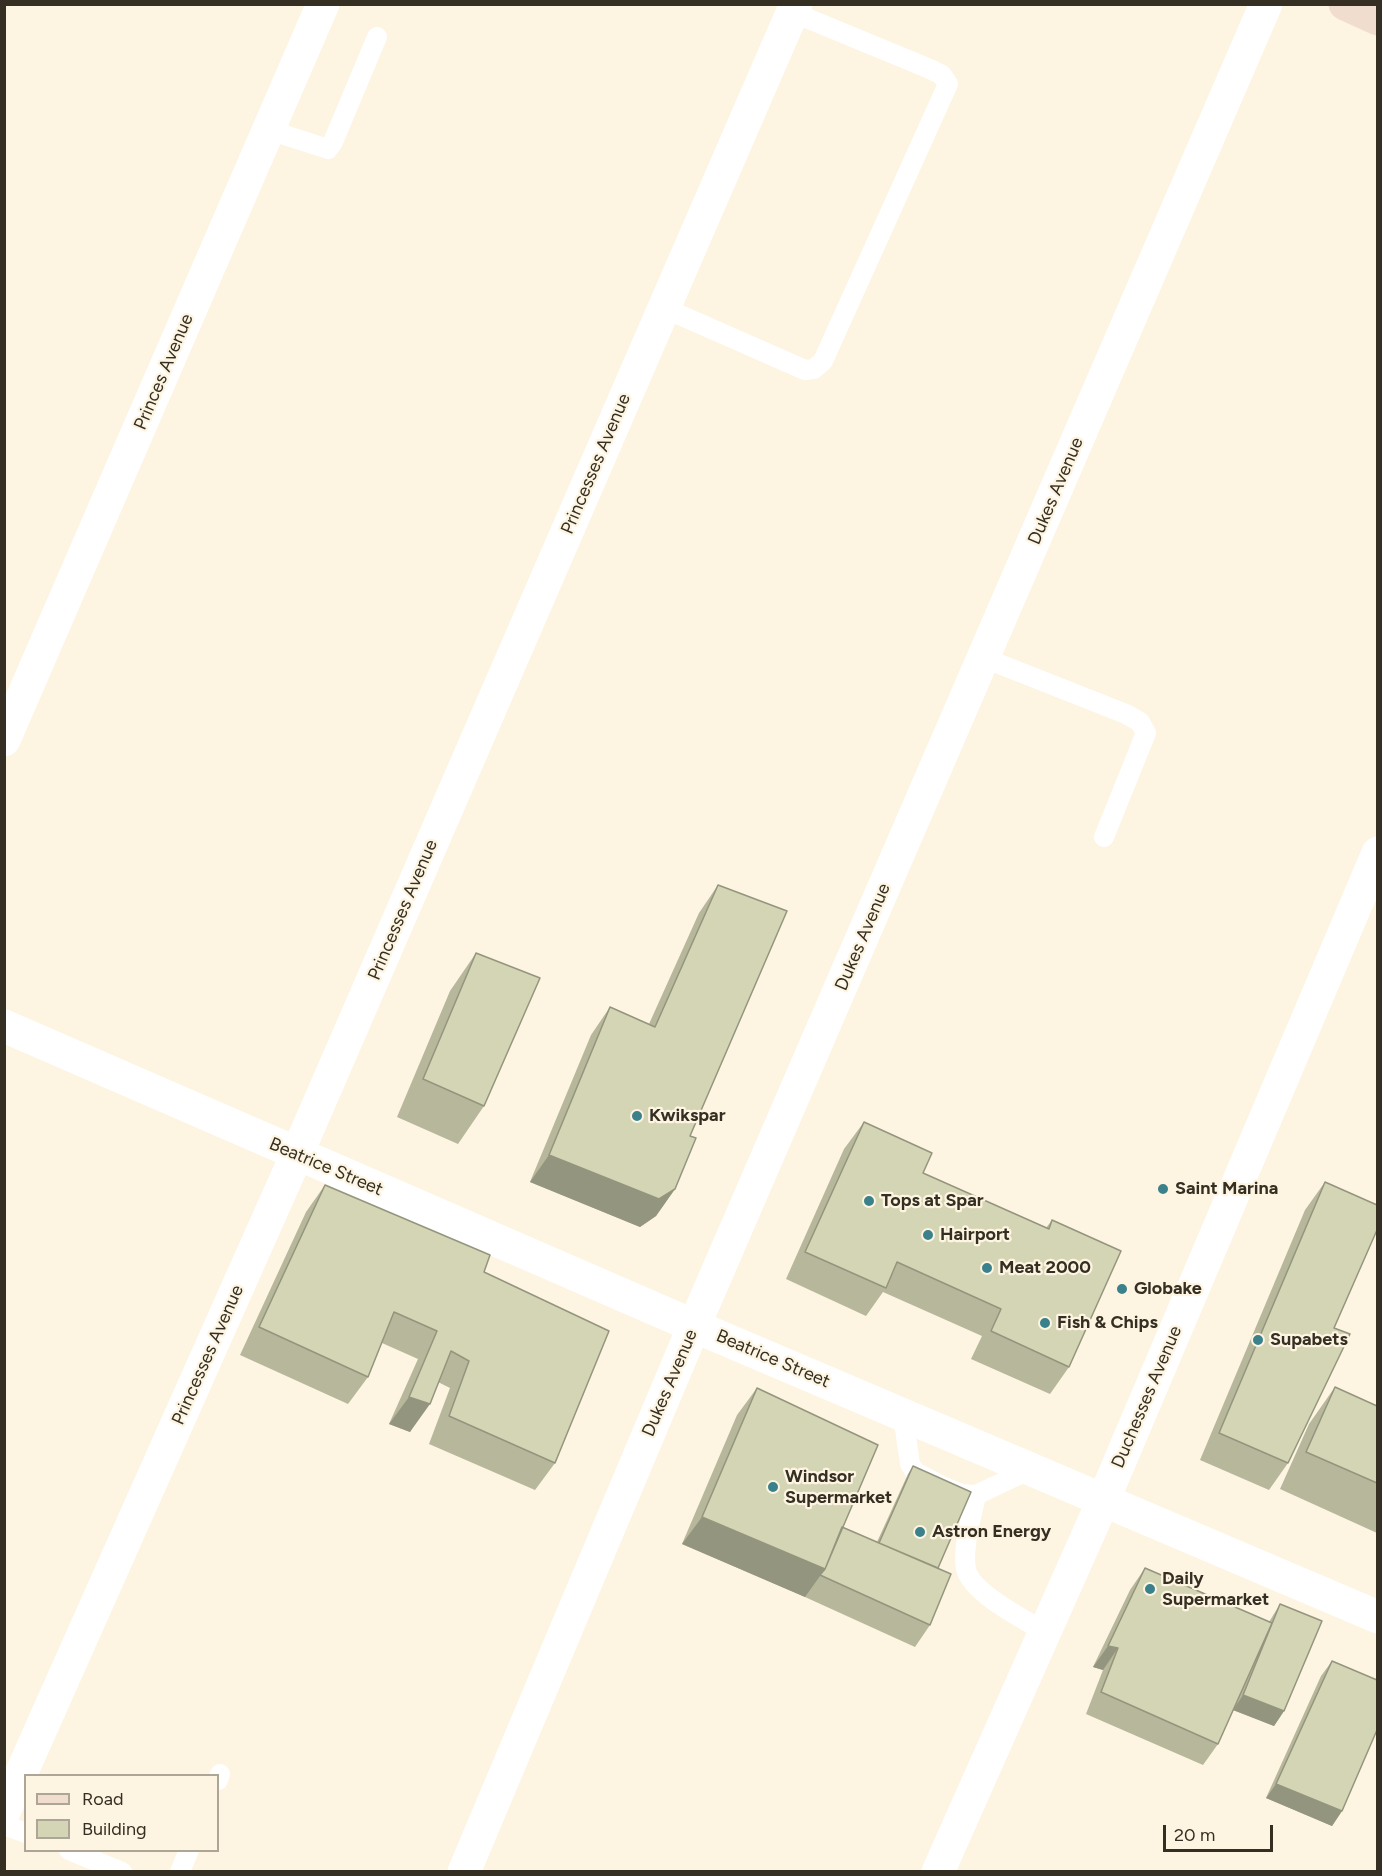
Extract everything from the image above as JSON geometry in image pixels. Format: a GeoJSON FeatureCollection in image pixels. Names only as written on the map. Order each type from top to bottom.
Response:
{"type":"FeatureCollection","features":[{"type":"Feature","properties":{"kind":"street","name":"Princes Avenue"},"geometry":{"type":"LineString","coordinates":[[4,740],[323,4]]}},
{"type":"Feature","properties":{"kind":"street","name":"Dukes Avenue"},"geometry":{"type":"LineString","coordinates":[[464,1872],[694,1326],[1266,4]]}},
{"type":"Feature","properties":{"kind":"street"},"geometry":{"type":"LineString","coordinates":[[1345,4],[1377,19]]}},
{"type":"Feature","properties":{"kind":"street","name":"Princesses Avenue"},"geometry":{"type":"LineString","coordinates":[[4,1812],[297,1154],[794,8]]}},
{"type":"Feature","properties":{"kind":"street","name":"Duchesses Avenue"},"geometry":{"type":"LineString","coordinates":[[938,1872],[1103,1501],[1377,853]]}},
{"type":"Feature","properties":{"kind":"street","name":"Beatrice Street"},"geometry":{"type":"LineString","coordinates":[[4,1026],[694,1326],[1377,1617]]}},
{"type":"Feature","properties":{"kind":"lane"},"geometry":{"type":"LineString","coordinates":[[664,308],[805,370],[818,367],[823,361],[853,296],[948,84],[942,75],[930,69],[794,8]]}},
{"type":"Feature","properties":{"kind":"lane"},"geometry":{"type":"LineString","coordinates":[[269,130],[328,149],[377,37]]}},
{"type":"Feature","properties":{"kind":"lane"},"geometry":{"type":"LineString","coordinates":[[984,658],[1126,714],[1140,722],[1146,733],[1104,837]]}},
{"type":"Feature","properties":{"kind":"lane"},"geometry":{"type":"LineString","coordinates":[[903,1415],[910,1464],[915,1472],[962,1494],[976,1495],[1031,1470]]}},
{"type":"Feature","properties":{"kind":"lane"},"geometry":{"type":"LineString","coordinates":[[976,1495],[966,1552],[966,1570],[986,1595],[1045,1632]]}},
{"type":"Feature","properties":{"kind":"lane"},"geometry":{"type":"LineString","coordinates":[[4,1825],[24,1832]]}},
{"type":"Feature","properties":{"kind":"lane"},"geometry":{"type":"LineString","coordinates":[[72,1852],[122,1872]]}},
{"type":"Feature","properties":{"kind":"lane"},"geometry":{"type":"LineString","coordinates":[[180,1872],[189,1852]]}},
{"type":"Feature","properties":{"kind":"building"},"geometry":{"type":"Polygon","coordinates":[[[718,885],[787,911],[690,1136],[696,1138],[675,1189],[659,1199],[549,1155],[610,1007],[655,1027],[718,885]]]}},
{"type":"Feature","properties":{"kind":"building"},"geometry":{"type":"Polygon","coordinates":[[[476,953],[540,978],[484,1106],[423,1079],[476,953]]]}},
{"type":"Feature","properties":{"kind":"building"},"geometry":{"type":"Polygon","coordinates":[[[864,1122],[932,1153],[923,1173],[1049,1229],[1052,1220],[1121,1251],[1069,1367],[991,1331],[1001,1309],[897,1262],[886,1288],[805,1252],[864,1122]]]}},
{"type":"Feature","properties":{"kind":"building"},"geometry":{"type":"Polygon","coordinates":[[[1325,1182],[1377,1205],[1377,1230],[1334,1328],[1350,1334],[1288,1463],[1219,1433],[1325,1182]]]}},
{"type":"Feature","properties":{"kind":"building"},"geometry":{"type":"Polygon","coordinates":[[[325,1185],[490,1255],[484,1272],[609,1331],[555,1463],[449,1416],[469,1361],[451,1351],[430,1404],[409,1397],[437,1331],[394,1312],[368,1377],[259,1327],[325,1185]]]}},
{"type":"Feature","properties":{"kind":"building"},"geometry":{"type":"Polygon","coordinates":[[[1335,1387],[1377,1406],[1377,1483],[1306,1452],[1335,1387]]]}},
{"type":"Feature","properties":{"kind":"building"},"geometry":{"type":"Polygon","coordinates":[[[757,1388],[878,1445],[825,1569],[702,1517],[757,1388]]]}},
{"type":"Feature","properties":{"kind":"building"},"geometry":{"type":"Polygon","coordinates":[[[913,1466],[971,1492],[938,1568],[879,1543],[913,1466]]]}},
{"type":"Feature","properties":{"kind":"building"},"geometry":{"type":"Polygon","coordinates":[[[842,1527],[951,1574],[930,1625],[820,1575],[825,1569],[842,1527]]]}},
{"type":"Feature","properties":{"kind":"building"},"geometry":{"type":"Polygon","coordinates":[[[1145,1568],[1272,1623],[1218,1744],[1101,1692],[1118,1648],[1108,1646],[1145,1568]]]}},
{"type":"Feature","properties":{"kind":"building"},"geometry":{"type":"Polygon","coordinates":[[[1280,1604],[1322,1621],[1284,1711],[1243,1695],[1280,1604]]]}},
{"type":"Feature","properties":{"kind":"building"},"geometry":{"type":"Polygon","coordinates":[[[1332,1661],[1377,1680],[1377,1730],[1342,1811],[1276,1784],[1332,1661]]]}},
{"type":"Feature","properties":{"kind":"place","name":"Kwikspar"},"geometry":{"type":"Point","coordinates":[637,1116]}},
{"type":"Feature","properties":{"kind":"place","name":"Saint Marina"},"geometry":{"type":"Point","coordinates":[1163,1189]}},
{"type":"Feature","properties":{"kind":"place","name":"Tops at Spar"},"geometry":{"type":"Point","coordinates":[869,1201]}},
{"type":"Feature","properties":{"kind":"place","name":"Hairport"},"geometry":{"type":"Point","coordinates":[928,1235]}},
{"type":"Feature","properties":{"kind":"place","name":"Meat 2000"},"geometry":{"type":"Point","coordinates":[987,1268]}},
{"type":"Feature","properties":{"kind":"place","name":"Globake"},"geometry":{"type":"Point","coordinates":[1122,1289]}},
{"type":"Feature","properties":{"kind":"place","name":"Fish & Chips"},"geometry":{"type":"Point","coordinates":[1045,1323]}},
{"type":"Feature","properties":{"kind":"place","name":"Supabets"},"geometry":{"type":"Point","coordinates":[1258,1340]}},
{"type":"Feature","properties":{"kind":"place","name":"Windsor Supermarket"},"geometry":{"type":"Point","coordinates":[773,1487]}},
{"type":"Feature","properties":{"kind":"place","name":"Astron Energy"},"geometry":{"type":"Point","coordinates":[920,1532]}},
{"type":"Feature","properties":{"kind":"place","name":"Daily Supermarket"},"geometry":{"type":"Point","coordinates":[1150,1589]}}]}
